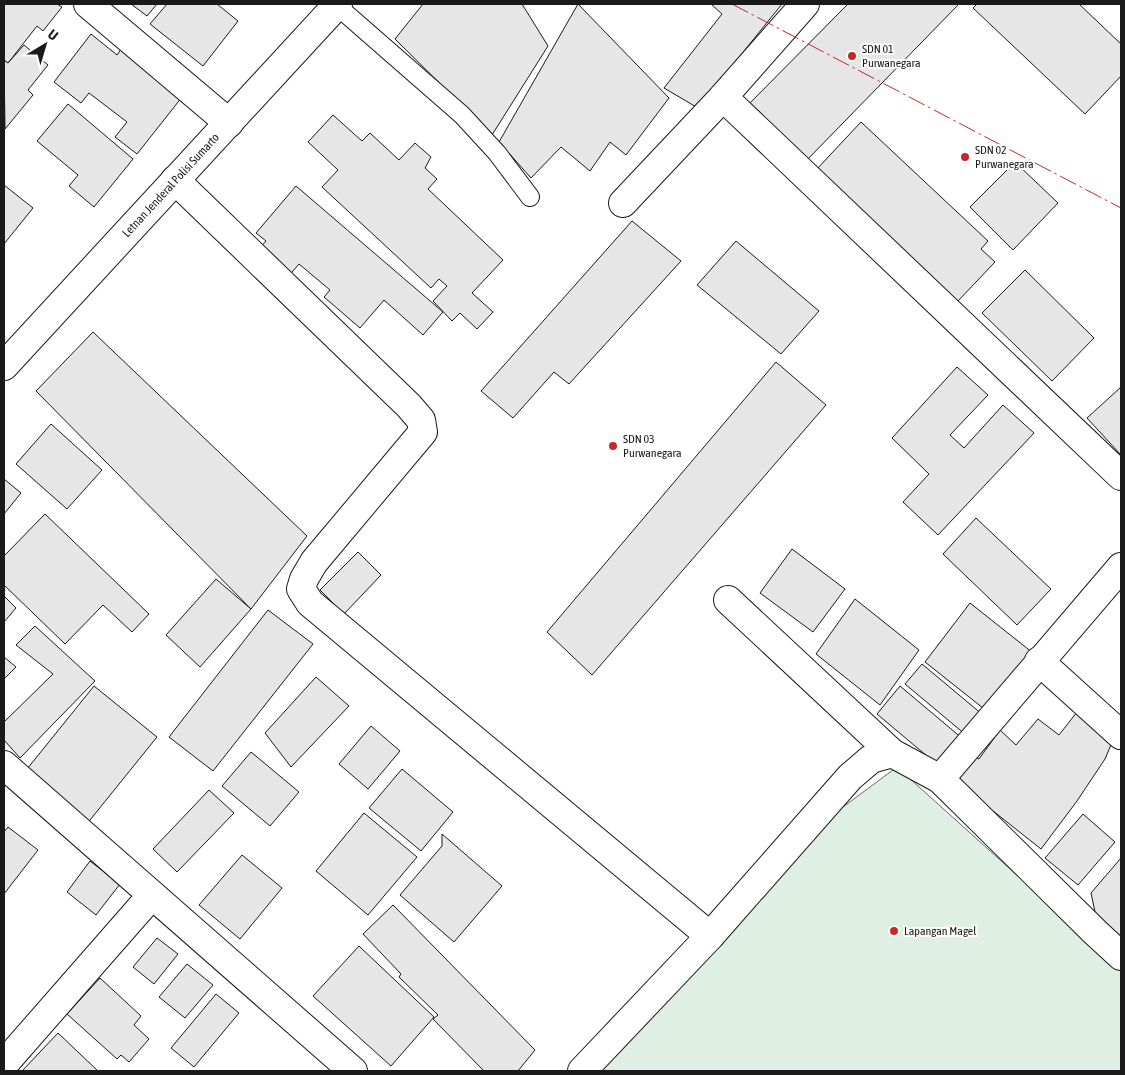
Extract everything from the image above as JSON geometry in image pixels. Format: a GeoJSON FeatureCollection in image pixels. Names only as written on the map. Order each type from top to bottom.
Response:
{"type":"FeatureCollection","features":[{"type":"Feature","properties":{"kind":"street"},"geometry":{"type":"LineString","coordinates":[[88,4],[228,123]]}},
{"type":"Feature","properties":{"kind":"street","name":"Letnan Jenderal Polisi Sumarto"},"geometry":{"type":"LineString","coordinates":[[4,366],[337,4]]}},
{"type":"Feature","properties":{"kind":"street"},"geometry":{"type":"LineString","coordinates":[[623,203],[805,4]]}},
{"type":"Feature","properties":{"kind":"street"},"geometry":{"type":"LineString","coordinates":[[722,96],[1121,476]]}},
{"type":"Feature","properties":{"kind":"street"},"geometry":{"type":"LineString","coordinates":[[175,180],[409,406],[421,420],[423,432],[314,562],[304,579],[302,589],[310,603],[710,936]]}},
{"type":"Feature","properties":{"kind":"street"},"geometry":{"type":"LineString","coordinates":[[940,779],[1121,567]]}},
{"type":"Feature","properties":{"kind":"street"},"geometry":{"type":"LineString","coordinates":[[728,600],[892,753],[940,779],[1121,956]]}},
{"type":"Feature","properties":{"kind":"street"},"geometry":{"type":"LineString","coordinates":[[1039,661],[1121,735]]}},
{"type":"Feature","properties":{"kind":"street"},"geometry":{"type":"LineString","coordinates":[[582,1071],[710,936],[850,777],[870,759],[892,753]]}},
{"type":"Feature","properties":{"kind":"street"},"geometry":{"type":"LineString","coordinates":[[4,765],[353,1071]]}},
{"type":"Feature","properties":{"kind":"street"},"geometry":{"type":"LineString","coordinates":[[4,1064],[152,896]]}},
{"type":"Feature","properties":{"kind":"lane"},"geometry":{"type":"LineString","coordinates":[[337,4],[462,115],[497,153],[530,197]]}},
{"type":"Feature","properties":{"kind":"green space","name":"Lapangan Magel"},"geometry":{"type":"Polygon","coordinates":[[[897,767],[1121,969],[1121,1071],[585,1071],[812,830],[897,767]]]}},
{"type":"Feature","properties":{"kind":"building"},"geometry":{"type":"Polygon","coordinates":[[[4,4],[57,4],[62,7],[43,31],[37,26],[8,63],[4,60],[4,4]]]}},
{"type":"Feature","properties":{"kind":"building"},"geometry":{"type":"Polygon","coordinates":[[[131,4],[157,4],[147,16],[131,4]]]}},
{"type":"Feature","properties":{"kind":"building"},"geometry":{"type":"Polygon","coordinates":[[[167,4],[217,4],[238,21],[203,66],[150,24],[167,4]]]}},
{"type":"Feature","properties":{"kind":"building"},"geometry":{"type":"Polygon","coordinates":[[[423,4],[522,4],[548,46],[492,135],[395,39],[423,4]]]}},
{"type":"Feature","properties":{"kind":"building"},"geometry":{"type":"Polygon","coordinates":[[[578,4],[669,98],[626,155],[610,142],[590,171],[561,147],[531,178],[499,142],[578,4]]]}},
{"type":"Feature","properties":{"kind":"building"},"geometry":{"type":"Polygon","coordinates":[[[711,4],[782,4],[698,108],[664,88],[722,14],[711,4]]]}},
{"type":"Feature","properties":{"kind":"building","name":"SDN 01 Purwanegara"},"geometry":{"type":"Polygon","coordinates":[[[848,4],[959,4],[805,162],[745,108],[848,4]]]}},
{"type":"Feature","properties":{"kind":"building"},"geometry":{"type":"Polygon","coordinates":[[[977,4],[1079,4],[1121,44],[1121,76],[1085,114],[973,8],[977,4]]]}},
{"type":"Feature","properties":{"kind":"building"},"geometry":{"type":"Polygon","coordinates":[[[91,34],[117,55],[124,45],[186,92],[137,154],[115,137],[127,122],[89,93],[81,103],[54,82],[91,34]]]}},
{"type":"Feature","properties":{"kind":"building"},"geometry":{"type":"Polygon","coordinates":[[[24,45],[48,65],[28,90],[33,95],[5,129],[4,60],[8,63],[24,45]]]}},
{"type":"Feature","properties":{"kind":"building"},"geometry":{"type":"Polygon","coordinates":[[[68,104],[133,159],[94,207],[69,186],[78,175],[37,141],[68,104]]]}},
{"type":"Feature","properties":{"kind":"building"},"geometry":{"type":"Polygon","coordinates":[[[333,115],[362,141],[370,133],[399,160],[415,143],[431,157],[425,168],[437,179],[428,189],[503,260],[472,293],[493,312],[477,329],[460,313],[452,321],[433,301],[447,286],[439,279],[431,288],[322,187],[338,170],[308,142],[333,115]]]}},
{"type":"Feature","properties":{"kind":"building"},"geometry":{"type":"Polygon","coordinates":[[[861,122],[988,241],[981,249],[995,262],[957,302],[816,170],[861,122]]]}},
{"type":"Feature","properties":{"kind":"building"},"geometry":{"type":"Polygon","coordinates":[[[1015,162],[1058,203],[1013,250],[970,207],[1015,162]]]}},
{"type":"Feature","properties":{"kind":"building"},"geometry":{"type":"Polygon","coordinates":[[[4,185],[33,208],[4,244],[4,185]]]}},
{"type":"Feature","properties":{"kind":"building"},"geometry":{"type":"Polygon","coordinates":[[[296,186],[443,312],[423,335],[384,300],[360,328],[324,297],[330,290],[299,264],[287,278],[256,252],[266,241],[256,233],[296,186]]]}},
{"type":"Feature","properties":{"kind":"building"},"geometry":{"type":"Polygon","coordinates":[[[632,221],[681,261],[569,384],[554,372],[513,418],[481,391],[632,221]]]}},
{"type":"Feature","properties":{"kind":"building"},"geometry":{"type":"Polygon","coordinates":[[[736,241],[819,311],[781,354],[697,285],[736,241]]]}},
{"type":"Feature","properties":{"kind":"building"},"geometry":{"type":"Polygon","coordinates":[[[1025,270],[1094,338],[1052,381],[982,313],[1025,270]]]}},
{"type":"Feature","properties":{"kind":"building"},"geometry":{"type":"Polygon","coordinates":[[[93,332],[307,536],[251,609],[36,391],[93,332]]]}},
{"type":"Feature","properties":{"kind":"building"},"geometry":{"type":"Polygon","coordinates":[[[776,362],[826,405],[592,675],[547,632],[776,362]]]}},
{"type":"Feature","properties":{"kind":"building"},"geometry":{"type":"Polygon","coordinates":[[[957,367],[988,395],[950,435],[964,448],[1003,405],[1034,433],[938,535],[903,502],[929,474],[892,438],[957,367]]]}},
{"type":"Feature","properties":{"kind":"building"},"geometry":{"type":"Polygon","coordinates":[[[1121,387],[1121,455],[1087,418],[1121,387]]]}},
{"type":"Feature","properties":{"kind":"building"},"geometry":{"type":"Polygon","coordinates":[[[51,424],[102,470],[67,509],[16,464],[51,424]]]}},
{"type":"Feature","properties":{"kind":"building"},"geometry":{"type":"Polygon","coordinates":[[[4,479],[21,493],[4,514],[4,479]]]}},
{"type":"Feature","properties":{"kind":"building"},"geometry":{"type":"Polygon","coordinates":[[[45,514],[149,614],[132,632],[103,605],[65,644],[4,585],[4,556],[45,514]]]}},
{"type":"Feature","properties":{"kind":"building"},"geometry":{"type":"Polygon","coordinates":[[[976,518],[1051,589],[1017,625],[943,554],[976,518]]]}},
{"type":"Feature","properties":{"kind":"building"},"geometry":{"type":"Polygon","coordinates":[[[792,549],[845,589],[813,632],[760,593],[792,549]]]}},
{"type":"Feature","properties":{"kind":"building"},"geometry":{"type":"Polygon","coordinates":[[[358,552],[381,575],[344,614],[320,590],[358,552]]]}},
{"type":"Feature","properties":{"kind":"building"},"geometry":{"type":"Polygon","coordinates":[[[216,579],[251,609],[200,667],[166,635],[216,579]]]}},
{"type":"Feature","properties":{"kind":"building"},"geometry":{"type":"Polygon","coordinates":[[[4,596],[16,608],[4,622],[4,596]]]}},
{"type":"Feature","properties":{"kind":"building"},"geometry":{"type":"Polygon","coordinates":[[[855,599],[919,650],[880,705],[816,654],[855,599]]]}},
{"type":"Feature","properties":{"kind":"building"},"geometry":{"type":"Polygon","coordinates":[[[970,603],[1033,653],[988,712],[925,662],[970,603]]]}},
{"type":"Feature","properties":{"kind":"building"},"geometry":{"type":"Polygon","coordinates":[[[268,610],[313,644],[213,771],[169,737],[268,610]]]}},
{"type":"Feature","properties":{"kind":"building"},"geometry":{"type":"Polygon","coordinates":[[[35,626],[95,681],[20,758],[4,740],[4,722],[53,674],[16,645],[35,626]]]}},
{"type":"Feature","properties":{"kind":"building"},"geometry":{"type":"Polygon","coordinates":[[[4,657],[16,667],[4,679],[4,657]]]}},
{"type":"Feature","properties":{"kind":"building"},"geometry":{"type":"Polygon","coordinates":[[[922,664],[983,715],[966,735],[905,684],[922,664]]]}},
{"type":"Feature","properties":{"kind":"building"},"geometry":{"type":"Polygon","coordinates":[[[316,677],[349,706],[291,767],[265,733],[316,677]]]}},
{"type":"Feature","properties":{"kind":"building"},"geometry":{"type":"Polygon","coordinates":[[[94,686],[157,737],[86,825],[23,774],[94,686]]]}},
{"type":"Feature","properties":{"kind":"building"},"geometry":{"type":"Polygon","coordinates":[[[900,686],[963,739],[940,767],[877,714],[900,686]]]}},
{"type":"Feature","properties":{"kind":"building"},"geometry":{"type":"Polygon","coordinates":[[[1077,712],[1113,740],[1105,759],[1077,801],[1041,849],[954,780],[971,755],[979,759],[1000,730],[1016,745],[1038,719],[1059,735],[1077,712]]]}},
{"type":"Feature","properties":{"kind":"building"},"geometry":{"type":"Polygon","coordinates":[[[371,726],[400,751],[368,789],[339,764],[371,726]]]}},
{"type":"Feature","properties":{"kind":"building"},"geometry":{"type":"Polygon","coordinates":[[[251,752],[299,792],[270,826],[222,786],[251,752]]]}},
{"type":"Feature","properties":{"kind":"building"},"geometry":{"type":"Polygon","coordinates":[[[402,769],[453,812],[421,851],[369,808],[402,769]]]}},
{"type":"Feature","properties":{"kind":"building"},"geometry":{"type":"Polygon","coordinates":[[[209,790],[234,813],[177,872],[153,849],[209,790]]]}},
{"type":"Feature","properties":{"kind":"building"},"geometry":{"type":"Polygon","coordinates":[[[364,813],[417,857],[368,915],[316,871],[364,813]]]}},
{"type":"Feature","properties":{"kind":"building"},"geometry":{"type":"Polygon","coordinates":[[[1083,814],[1115,842],[1078,885],[1045,858],[1083,814]]]}},
{"type":"Feature","properties":{"kind":"building"},"geometry":{"type":"Polygon","coordinates":[[[8,827],[38,850],[4,894],[4,832],[8,827]]]}},
{"type":"Feature","properties":{"kind":"building"},"geometry":{"type":"Polygon","coordinates":[[[442,834],[502,886],[454,942],[400,895],[442,846],[442,834]]]}},
{"type":"Feature","properties":{"kind":"building"},"geometry":{"type":"Polygon","coordinates":[[[242,855],[282,888],[240,939],[199,905],[242,855]]]}},
{"type":"Feature","properties":{"kind":"building"},"geometry":{"type":"Polygon","coordinates":[[[1121,858],[1121,950],[1099,931],[1091,893],[1121,858]]]}},
{"type":"Feature","properties":{"kind":"building"},"geometry":{"type":"Polygon","coordinates":[[[90,861],[120,884],[96,915],[67,892],[90,861]]]}},
{"type":"Feature","properties":{"kind":"building"},"geometry":{"type":"Polygon","coordinates":[[[393,905],[535,1050],[518,1071],[484,1071],[433,1019],[438,1015],[399,977],[401,974],[363,934],[393,905]]]}},
{"type":"Feature","properties":{"kind":"building"},"geometry":{"type":"Polygon","coordinates":[[[157,938],[178,954],[154,984],[133,967],[157,938]]]}},
{"type":"Feature","properties":{"kind":"building"},"geometry":{"type":"Polygon","coordinates":[[[359,946],[434,1017],[391,1066],[313,996],[359,946]]]}},
{"type":"Feature","properties":{"kind":"building"},"geometry":{"type":"Polygon","coordinates":[[[187,964],[213,985],[185,1018],[159,997],[187,964]]]}},
{"type":"Feature","properties":{"kind":"building"},"geometry":{"type":"Polygon","coordinates":[[[100,978],[141,1016],[134,1025],[149,1039],[129,1062],[121,1055],[117,1059],[67,1014],[100,978]]]}},
{"type":"Feature","properties":{"kind":"building"},"geometry":{"type":"Polygon","coordinates":[[[216,994],[239,1013],[194,1067],[171,1048],[216,994]]]}},
{"type":"Feature","properties":{"kind":"building"},"geometry":{"type":"Polygon","coordinates":[[[58,1033],[98,1071],[22,1071],[58,1033]]]}},
{"type":"Feature","properties":{"kind":"power"},"geometry":{"type":"LineString","coordinates":[[732,4],[1121,208]]}},
{"type":"Feature","properties":{"kind":"place","name":"SDN 01 Purwanegara"},"geometry":{"type":"Point","coordinates":[852,56]}},
{"type":"Feature","properties":{"kind":"place","name":"SDN 02 Purwanegara"},"geometry":{"type":"Point","coordinates":[965,157]}},
{"type":"Feature","properties":{"kind":"place","name":"SDN 03 Purwanegara"},"geometry":{"type":"Point","coordinates":[613,446]}},
{"type":"Feature","properties":{"kind":"place","name":"Lapangan Magel"},"geometry":{"type":"Point","coordinates":[894,931]}}]}
